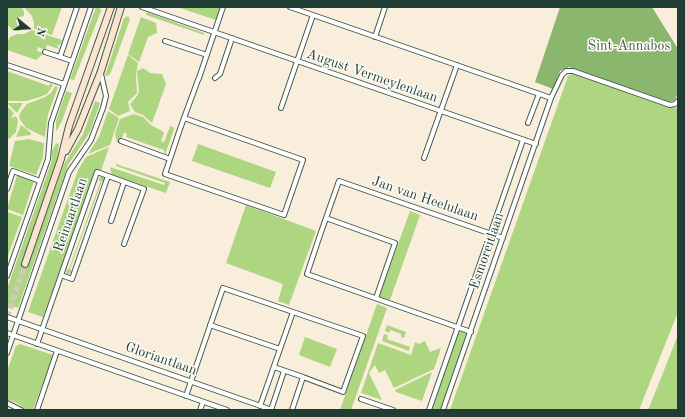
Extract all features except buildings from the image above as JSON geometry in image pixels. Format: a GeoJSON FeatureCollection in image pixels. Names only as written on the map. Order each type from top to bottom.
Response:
{"type":"FeatureCollection","features":[{"type":"Feature","properties":{"kind":"main road"},"geometry":{"type":"LineString","coordinates":[[25,264],[62,159],[69,126],[112,7]]}},
{"type":"Feature","properties":{"kind":"main road"},"geometry":{"type":"LineString","coordinates":[[62,159],[78,129],[101,71],[121,7]]}},
{"type":"Feature","properties":{"kind":"street"},"geometry":{"type":"LineString","coordinates":[[60,57],[77,7]]}},
{"type":"Feature","properties":{"kind":"street"},"geometry":{"type":"LineString","coordinates":[[7,276],[48,159],[51,123],[91,7]]}},
{"type":"Feature","properties":{"kind":"street","name":"August Vermeylenlaan"},"geometry":{"type":"LineString","coordinates":[[142,7],[536,144]]}},
{"type":"Feature","properties":{"kind":"street"},"geometry":{"type":"LineString","coordinates":[[184,118],[304,160],[284,215],[165,174],[184,118],[215,32],[223,7]]}},
{"type":"Feature","properties":{"kind":"street"},"geometry":{"type":"LineString","coordinates":[[290,7],[552,98]]}},
{"type":"Feature","properties":{"kind":"street"},"geometry":{"type":"LineString","coordinates":[[374,37],[385,7]]}},
{"type":"Feature","properties":{"kind":"street","name":"August Vermeylenlaan"},"geometry":{"type":"LineString","coordinates":[[281,108],[313,15]]}},
{"type":"Feature","properties":{"kind":"street"},"geometry":{"type":"LineString","coordinates":[[215,78],[220,74],[232,38]]}},
{"type":"Feature","properties":{"kind":"street"},"geometry":{"type":"LineString","coordinates":[[165,41],[207,55]]}},
{"type":"Feature","properties":{"kind":"street"},"geometry":{"type":"LineString","coordinates":[[45,52],[72,61]]}},
{"type":"Feature","properties":{"kind":"street"},"geometry":{"type":"LineString","coordinates":[[7,65],[64,84]]}},
{"type":"Feature","properties":{"kind":"street","name":"August Vermeylenlaan"},"geometry":{"type":"LineString","coordinates":[[424,158],[456,65]]}},
{"type":"Feature","properties":{"kind":"street","name":"Esmoreitlaan"},"geometry":{"type":"LineString","coordinates":[[443,410],[552,98],[562,75],[570,70],[670,105],[675,104],[678,101]]}},
{"type":"Feature","properties":{"kind":"street"},"geometry":{"type":"LineString","coordinates":[[7,353],[69,172],[91,140],[106,96],[101,71]]}},
{"type":"Feature","properties":{"kind":"street"},"geometry":{"type":"LineString","coordinates":[[528,123],[539,94]]}},
{"type":"Feature","properties":{"kind":"street","name":"Esmoreitlaan"},"geometry":{"type":"LineString","coordinates":[[429,410],[523,140]]}},
{"type":"Feature","properties":{"kind":"street"},"geometry":{"type":"LineString","coordinates":[[121,141],[170,159]]}},
{"type":"Feature","properties":{"kind":"street"},"geometry":{"type":"LineString","coordinates":[[7,189],[13,171],[40,181]]}},
{"type":"Feature","properties":{"kind":"street","name":"Reinaartlaan"},"geometry":{"type":"LineString","coordinates":[[42,329],[97,172],[144,189],[124,244]]}},
{"type":"Feature","properties":{"kind":"street","name":"Reinaartlaan"},"geometry":{"type":"LineString","coordinates":[[61,275],[72,279],[108,176]]}},
{"type":"Feature","properties":{"kind":"street","name":"Jan van Heelulaan"},"geometry":{"type":"LineString","coordinates":[[326,218],[339,181],[503,238]]}},
{"type":"Feature","properties":{"kind":"street"},"geometry":{"type":"LineString","coordinates":[[111,221],[124,182]]}},
{"type":"Feature","properties":{"kind":"street"},"geometry":{"type":"LineString","coordinates":[[376,298],[395,243],[326,218],[307,274],[471,332]]}},
{"type":"Feature","properties":{"kind":"street"},"geometry":{"type":"LineString","coordinates":[[186,396],[223,288],[363,336],[343,392],[274,367]]}},
{"type":"Feature","properties":{"kind":"street"},"geometry":{"type":"LineString","coordinates":[[260,406],[293,312]]}},
{"type":"Feature","properties":{"kind":"street","name":"Gloriantlaan"},"geometry":{"type":"LineString","coordinates":[[7,317],[272,410]]}},
{"type":"Feature","properties":{"kind":"street"},"geometry":{"type":"LineString","coordinates":[[210,326],[280,349]]}},
{"type":"Feature","properties":{"kind":"street"},"geometry":{"type":"LineString","coordinates":[[37,344],[42,329]]}},
{"type":"Feature","properties":{"kind":"street","name":"Gloriantlaan"},"geometry":{"type":"LineString","coordinates":[[7,333],[219,409],[227,410]]}},
{"type":"Feature","properties":{"kind":"street"},"geometry":{"type":"LineString","coordinates":[[37,410],[57,351]]}},
{"type":"Feature","properties":{"kind":"street"},"geometry":{"type":"LineString","coordinates":[[272,410],[284,371]]}},
{"type":"Feature","properties":{"kind":"street"},"geometry":{"type":"LineString","coordinates":[[292,410],[303,377]]}},
{"type":"Feature","properties":{"kind":"street"},"geometry":{"type":"LineString","coordinates":[[361,399],[393,410]]}},
{"type":"Feature","properties":{"kind":"street"},"geometry":{"type":"LineString","coordinates":[[200,410],[203,402]]}},
{"type":"Feature","properties":{"kind":"street"},"geometry":{"type":"LineString","coordinates":[[7,403],[20,410]]}},
{"type":"Feature","properties":{"kind":"green space"},"geometry":{"type":"Polygon","coordinates":[[[7,7],[22,7],[24,16],[19,17],[16,21],[18,27],[21,29],[20,31],[14,31],[7,24],[7,7]]]}},
{"type":"Feature","properties":{"kind":"green space"},"geometry":{"type":"Polygon","coordinates":[[[24,7],[62,7],[52,35],[34,29],[32,16],[24,7]]]}},
{"type":"Feature","properties":{"kind":"green space"},"geometry":{"type":"Polygon","coordinates":[[[96,7],[100,8],[101,11],[74,80],[70,79],[96,7]]]}},
{"type":"Feature","properties":{"kind":"green space"},"geometry":{"type":"Polygon","coordinates":[[[177,7],[220,7],[216,20],[177,7]]]}},
{"type":"Feature","properties":{"kind":"green space","name":"Sint-Annabos"},"geometry":{"type":"Polygon","coordinates":[[[560,7],[652,7],[678,49],[678,92],[675,100],[669,102],[569,67],[560,71],[553,89],[535,82],[560,7]]]}},
{"type":"Feature","properties":{"kind":"green space"},"geometry":{"type":"Polygon","coordinates":[[[147,12],[204,33],[204,35],[146,15],[147,12]]]}},
{"type":"Feature","properties":{"kind":"green space"},"geometry":{"type":"Polygon","coordinates":[[[128,16],[130,19],[111,72],[109,75],[105,76],[124,18],[128,16]]]}},
{"type":"Feature","properties":{"kind":"green space"},"geometry":{"type":"Polygon","coordinates":[[[141,17],[156,23],[157,33],[148,37],[139,62],[128,54],[141,17]]]}},
{"type":"Feature","properties":{"kind":"green space"},"geometry":{"type":"Polygon","coordinates":[[[32,30],[62,40],[60,45],[57,45],[59,49],[47,45],[45,50],[38,47],[37,51],[44,53],[36,60],[7,50],[7,43],[10,37],[17,34],[24,34],[32,30]]]}},
{"type":"Feature","properties":{"kind":"green space"},"geometry":{"type":"Polygon","coordinates":[[[128,55],[138,63],[136,75],[137,93],[128,102],[130,111],[118,116],[109,109],[128,55]]]}},
{"type":"Feature","properties":{"kind":"green space"},"geometry":{"type":"Polygon","coordinates":[[[143,68],[150,73],[162,74],[166,84],[152,123],[143,115],[135,112],[130,104],[137,96],[139,91],[137,71],[143,68]]]}},
{"type":"Feature","properties":{"kind":"green space"},"geometry":{"type":"Polygon","coordinates":[[[7,71],[49,86],[50,83],[53,85],[47,94],[40,97],[26,101],[7,101],[7,71]]]}},
{"type":"Feature","properties":{"kind":"green space"},"geometry":{"type":"Polygon","coordinates":[[[573,73],[669,107],[678,108],[678,312],[639,410],[450,410],[568,76],[573,73]]]}},
{"type":"Feature","properties":{"kind":"green space"},"geometry":{"type":"Polygon","coordinates":[[[55,86],[58,87],[48,114],[45,137],[26,128],[19,118],[20,113],[27,104],[45,97],[51,93],[55,86]]]}},
{"type":"Feature","properties":{"kind":"green space"},"geometry":{"type":"Polygon","coordinates":[[[66,91],[72,93],[62,121],[56,132],[56,121],[66,91]]]}},
{"type":"Feature","properties":{"kind":"green space"},"geometry":{"type":"Polygon","coordinates":[[[95,101],[100,103],[90,132],[68,165],[18,308],[7,305],[7,289],[52,160],[52,151],[56,143],[59,144],[56,165],[21,265],[27,267],[64,164],[83,134],[95,101]]]}},
{"type":"Feature","properties":{"kind":"green space"},"geometry":{"type":"Polygon","coordinates":[[[7,103],[23,103],[17,113],[7,103]]]}},
{"type":"Feature","properties":{"kind":"green space"},"geometry":{"type":"Polygon","coordinates":[[[7,106],[14,113],[11,118],[16,116],[18,120],[16,132],[9,139],[7,137],[7,106]]]}},
{"type":"Feature","properties":{"kind":"green space"},"geometry":{"type":"Polygon","coordinates":[[[108,111],[119,118],[110,145],[88,154],[99,137],[108,111]]]}},
{"type":"Feature","properties":{"kind":"green space"},"geometry":{"type":"Polygon","coordinates":[[[134,114],[143,117],[151,125],[162,131],[164,133],[161,141],[164,142],[170,127],[172,126],[174,129],[165,155],[164,150],[126,137],[127,134],[124,132],[120,143],[117,142],[115,134],[120,119],[134,114]]]}},
{"type":"Feature","properties":{"kind":"green space"},"geometry":{"type":"Polygon","coordinates":[[[21,125],[31,133],[31,135],[16,137],[21,125]]]}},
{"type":"Feature","properties":{"kind":"green space"},"geometry":{"type":"Polygon","coordinates":[[[29,139],[44,143],[43,157],[36,175],[9,166],[15,141],[29,139]]]}},
{"type":"Feature","properties":{"kind":"green space"},"geometry":{"type":"Polygon","coordinates":[[[198,144],[276,172],[270,188],[192,161],[198,144]]]}},
{"type":"Feature","properties":{"kind":"green space"},"geometry":{"type":"Polygon","coordinates":[[[109,147],[101,171],[96,170],[43,317],[28,312],[78,170],[86,157],[109,147]]]}},
{"type":"Feature","properties":{"kind":"green space"},"geometry":{"type":"Polygon","coordinates":[[[116,164],[170,182],[166,193],[112,175],[110,167],[164,185],[165,183],[116,166],[116,164]]]}},
{"type":"Feature","properties":{"kind":"green space"},"geometry":{"type":"Polygon","coordinates":[[[17,175],[34,181],[23,215],[7,209],[17,175]]]}},
{"type":"Feature","properties":{"kind":"green space"},"geometry":{"type":"Polygon","coordinates":[[[101,176],[105,178],[104,183],[102,181],[70,269],[72,272],[67,275],[66,270],[69,269],[101,180],[98,181],[101,176]]]}},
{"type":"Feature","properties":{"kind":"green space"},"geometry":{"type":"Polygon","coordinates":[[[246,205],[316,231],[289,305],[278,301],[283,284],[226,263],[246,205]]]}},
{"type":"Feature","properties":{"kind":"green space"},"geometry":{"type":"Polygon","coordinates":[[[410,211],[420,215],[390,300],[379,297],[410,211]]]}},
{"type":"Feature","properties":{"kind":"green space"},"geometry":{"type":"Polygon","coordinates":[[[7,212],[22,217],[7,258],[7,212]]]}},
{"type":"Feature","properties":{"kind":"green space"},"geometry":{"type":"Polygon","coordinates":[[[377,304],[387,308],[351,410],[340,410],[377,304]]]}},
{"type":"Feature","properties":{"kind":"green space"},"geometry":{"type":"Polygon","coordinates":[[[387,325],[406,332],[404,338],[401,337],[401,334],[390,330],[389,333],[385,331],[387,325]]]}},
{"type":"Feature","properties":{"kind":"green space"},"geometry":{"type":"Polygon","coordinates":[[[461,331],[467,333],[467,336],[441,410],[432,410],[458,333],[461,331]]]}},
{"type":"Feature","properties":{"kind":"green space"},"geometry":{"type":"Polygon","coordinates":[[[384,334],[388,335],[387,339],[410,347],[409,351],[382,341],[384,334]]]}},
{"type":"Feature","properties":{"kind":"green space"},"geometry":{"type":"Polygon","coordinates":[[[678,335],[678,410],[648,410],[659,383],[678,335]]]}},
{"type":"Feature","properties":{"kind":"green space"},"geometry":{"type":"Polygon","coordinates":[[[305,337],[337,349],[330,367],[299,355],[305,337]]]}},
{"type":"Feature","properties":{"kind":"green space"},"geometry":{"type":"Polygon","coordinates":[[[425,341],[430,352],[441,348],[434,369],[394,388],[385,370],[379,373],[375,365],[369,373],[382,400],[361,393],[378,343],[411,355],[415,342],[419,344],[425,341]]]}},
{"type":"Feature","properties":{"kind":"green space"},"geometry":{"type":"Polygon","coordinates":[[[20,344],[53,355],[33,410],[26,410],[19,404],[7,399],[7,371],[16,346],[20,344]]]}},
{"type":"Feature","properties":{"kind":"green space"},"geometry":{"type":"Polygon","coordinates":[[[432,372],[422,401],[396,392],[395,390],[432,372]]]}},
{"type":"Feature","properties":{"kind":"tunnel"},"geometry":{"type":"LineString","coordinates":[[7,317],[25,264]]}}]}
